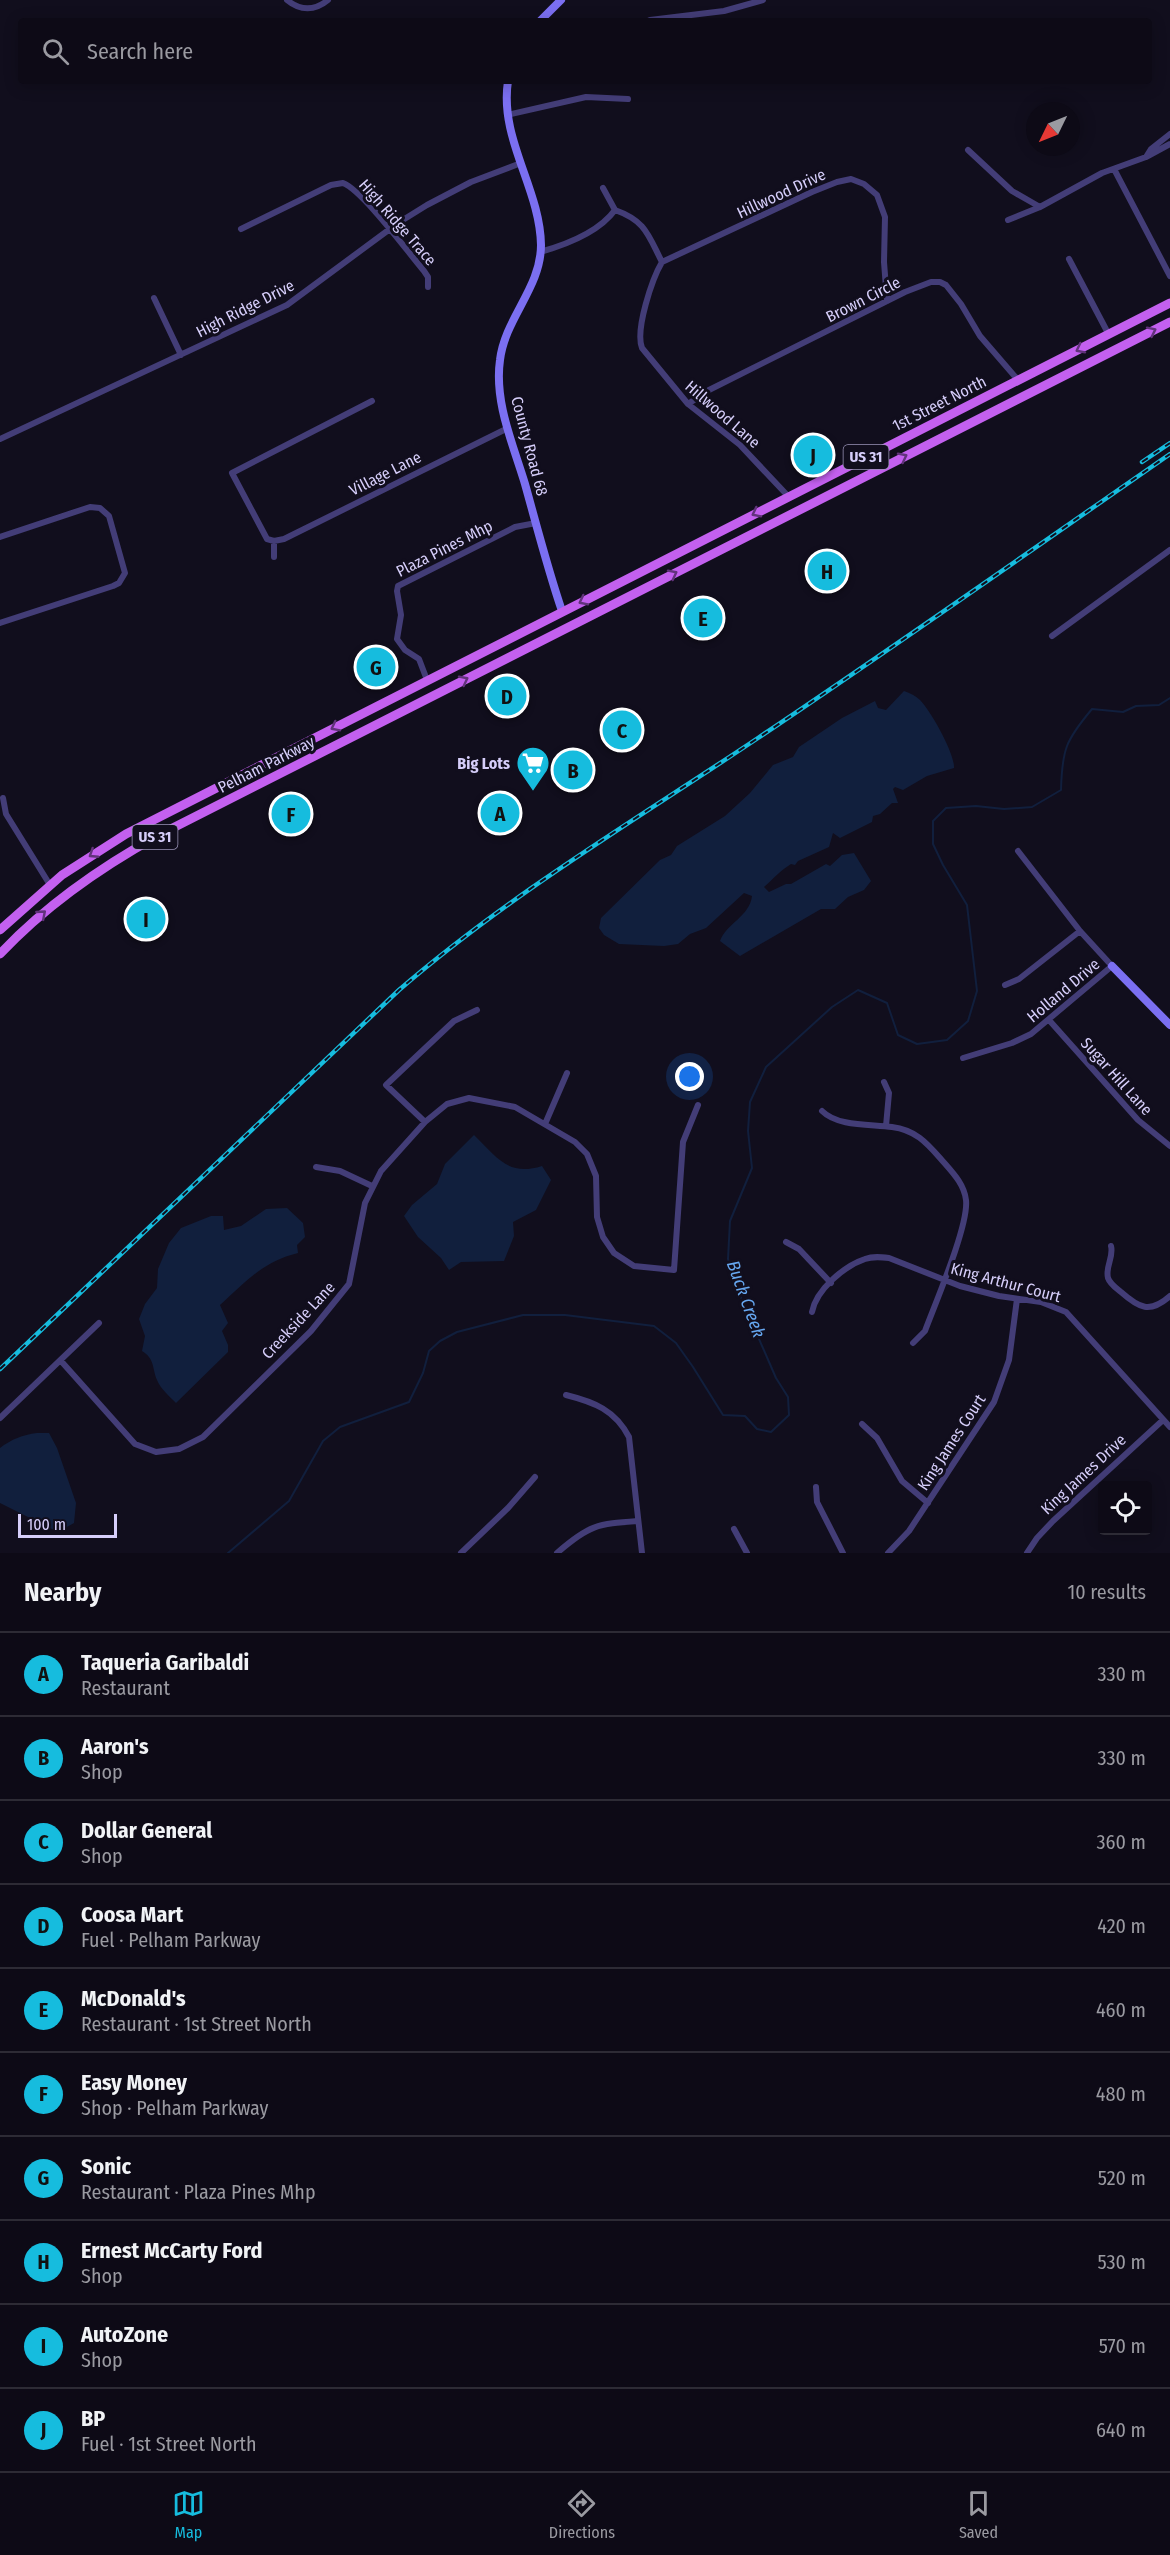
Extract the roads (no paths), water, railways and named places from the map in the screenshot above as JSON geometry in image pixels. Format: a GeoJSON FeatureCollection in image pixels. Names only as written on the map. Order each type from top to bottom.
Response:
{"type":"FeatureCollection","features":[{"type":"Feature","properties":{"kind":"main road","name":"1st Street North"},"geometry":{"type":"LineString","coordinates":[[562,611],[1170,303]]}},
{"type":"Feature","properties":{"kind":"main road","name":"1st Street North"},"geometry":{"type":"LineString","coordinates":[[565,629],[1170,322]]}},
{"type":"Feature","properties":{"kind":"main road"},"geometry":{"type":"LineString","coordinates":[[1109,335],[1117,348]]}},
{"type":"Feature","properties":{"kind":"main road"},"geometry":{"type":"LineString","coordinates":[[1018,380],[1025,395]]}},
{"type":"Feature","properties":{"kind":"main road"},"geometry":{"type":"LineString","coordinates":[[932,424],[939,439]]}},
{"type":"Feature","properties":{"kind":"main road"},"geometry":{"type":"LineString","coordinates":[[847,467],[853,482]]}},
{"type":"Feature","properties":{"kind":"main road"},"geometry":{"type":"LineString","coordinates":[[788,496],[799,510]]}},
{"type":"Feature","properties":{"kind":"main road"},"geometry":{"type":"LineString","coordinates":[[708,537],[717,552]]}},
{"type":"Feature","properties":{"kind":"main road"},"geometry":{"type":"LineString","coordinates":[[636,574],[643,589]]}},
{"type":"Feature","properties":{"kind":"main road"},"geometry":{"type":"LineString","coordinates":[[562,611],[565,629]]}},
{"type":"Feature","properties":{"kind":"main road","name":"Pelham Parkway"},"geometry":{"type":"LineString","coordinates":[[1,926],[81,862],[128,833],[562,611]]}},
{"type":"Feature","properties":{"kind":"main road","name":"Pelham Parkway"},"geometry":{"type":"LineString","coordinates":[[0,954],[60,899],[94,874],[136,848],[565,629]]}},
{"type":"Feature","properties":{"kind":"main road"},"geometry":{"type":"LineString","coordinates":[[403,693],[412,706]]}},
{"type":"Feature","properties":{"kind":"main road"},"geometry":{"type":"LineString","coordinates":[[312,738],[318,754]]}},
{"type":"Feature","properties":{"kind":"main road"},"geometry":{"type":"LineString","coordinates":[[198,796],[207,812]]}},
{"type":"Feature","properties":{"kind":"main road"},"geometry":{"type":"LineString","coordinates":[[128,833],[136,848]]}},
{"type":"Feature","properties":{"kind":"main road"},"geometry":{"type":"LineString","coordinates":[[50,885],[60,899]]}},
{"type":"Feature","properties":{"kind":"street"},"geometry":{"type":"LineString","coordinates":[[287,0],[309,9],[320,6],[328,0]]}},
{"type":"Feature","properties":{"kind":"street"},"geometry":{"type":"LineString","coordinates":[[543,18],[561,0]]}},
{"type":"Feature","properties":{"kind":"street"},"geometry":{"type":"LineString","coordinates":[[666,18],[724,11],[763,0]]}},
{"type":"Feature","properties":{"kind":"street","name":"County Road 68"},"geometry":{"type":"LineString","coordinates":[[508,84],[507,115],[538,218],[540,252],[534,279],[510,325],[502,350],[499,385],[508,428],[562,611]]}},
{"type":"Feature","properties":{"kind":"street"},"geometry":{"type":"LineString","coordinates":[[507,115],[586,97],[628,99]]}},
{"type":"Feature","properties":{"kind":"street"},"geometry":{"type":"LineString","coordinates":[[1146,157],[1151,149],[1170,134]]}},
{"type":"Feature","properties":{"kind":"street"},"geometry":{"type":"LineString","coordinates":[[1008,220],[1040,207],[1086,180],[1146,157],[1170,144]]}},
{"type":"Feature","properties":{"kind":"street"},"geometry":{"type":"LineString","coordinates":[[969,150],[1012,191],[1040,207]]}},
{"type":"Feature","properties":{"kind":"street","name":"High Ridge Drive"},"geometry":{"type":"LineString","coordinates":[[0,439],[286,305],[389,229],[455,190],[521,163]]}},
{"type":"Feature","properties":{"kind":"street"},"geometry":{"type":"LineString","coordinates":[[1114,169],[1170,276]]}},
{"type":"Feature","properties":{"kind":"street","name":"Hillwood Drive"},"geometry":{"type":"LineString","coordinates":[[662,262],[812,192],[837,182],[855,180],[874,191],[883,207],[887,301]]}},
{"type":"Feature","properties":{"kind":"street","name":"High Ridge Trace"},"geometry":{"type":"LineString","coordinates":[[241,229],[338,182],[348,184],[424,271],[428,277],[428,287]]}},
{"type":"Feature","properties":{"kind":"street"},"geometry":{"type":"LineString","coordinates":[[603,188],[615,210],[632,216],[638,221],[662,262]]}},
{"type":"Feature","properties":{"kind":"street"},"geometry":{"type":"LineString","coordinates":[[540,252],[586,233],[605,222],[615,210]]}},
{"type":"Feature","properties":{"kind":"street"},"geometry":{"type":"LineString","coordinates":[[1069,259],[1109,335]]}},
{"type":"Feature","properties":{"kind":"street","name":"Hillwood Lane"},"geometry":{"type":"LineString","coordinates":[[662,262],[646,305],[640,344],[660,372],[688,404],[740,445],[788,496]]}},
{"type":"Feature","properties":{"kind":"street","name":"Brown Circle"},"geometry":{"type":"LineString","coordinates":[[688,404],[710,390],[926,283],[943,283],[961,303],[980,336],[1018,380]]}},
{"type":"Feature","properties":{"kind":"street"},"geometry":{"type":"LineString","coordinates":[[154,298],[181,355]]}},
{"type":"Feature","properties":{"kind":"street"},"geometry":{"type":"LineString","coordinates":[[274,557],[274,541],[263,534],[232,473],[372,401]]}},
{"type":"Feature","properties":{"kind":"street","name":"Village Lane"},"geometry":{"type":"LineString","coordinates":[[274,541],[284,539],[508,428]]}},
{"type":"Feature","properties":{"kind":"street"},"geometry":{"type":"LineString","coordinates":[[100,508],[105,501]]}},
{"type":"Feature","properties":{"kind":"street"},"geometry":{"type":"LineString","coordinates":[[0,537],[90,507],[100,508],[109,516],[125,567],[123,578],[113,586],[0,623]]}},
{"type":"Feature","properties":{"kind":"street","name":"Plaza Pines Mhp"},"geometry":{"type":"LineString","coordinates":[[427,680],[418,659],[405,650],[397,639],[401,615],[396,588],[515,527],[536,523]]}},
{"type":"Feature","properties":{"kind":"street"},"geometry":{"type":"LineString","coordinates":[[1052,636],[1170,550]]}},
{"type":"Feature","properties":{"kind":"street"},"geometry":{"type":"LineString","coordinates":[[123,578],[130,581]]}},
{"type":"Feature","properties":{"kind":"street"},"geometry":{"type":"LineString","coordinates":[[3,798],[6,814],[50,885]]}},
{"type":"Feature","properties":{"kind":"street"},"geometry":{"type":"LineString","coordinates":[[1018,851],[1080,931],[1170,1025]]}},
{"type":"Feature","properties":{"kind":"street"},"geometry":{"type":"LineString","coordinates":[[1005,985],[1019,979],[1080,931]]}},
{"type":"Feature","properties":{"kind":"street","name":"Holland Drive"},"geometry":{"type":"LineString","coordinates":[[963,1058],[1025,1037],[1113,966]]}},
{"type":"Feature","properties":{"kind":"street"},"geometry":{"type":"LineString","coordinates":[[425,1122],[386,1085],[454,1021],[477,1011]]}},
{"type":"Feature","properties":{"kind":"street","name":"Sugar Hill Lane"},"geometry":{"type":"LineString","coordinates":[[1048,1020],[1138,1120],[1170,1146]]}},
{"type":"Feature","properties":{"kind":"street"},"geometry":{"type":"LineString","coordinates":[[545,1124],[567,1073]]}},
{"type":"Feature","properties":{"kind":"street"},"geometry":{"type":"LineString","coordinates":[[884,1082],[889,1093],[886,1126]]}},
{"type":"Feature","properties":{"kind":"street","name":"Creekside Lane"},"geometry":{"type":"LineString","coordinates":[[61,1361],[135,1444],[156,1452],[179,1449],[203,1437],[310,1331],[349,1284],[365,1203],[381,1171],[425,1122],[447,1104],[469,1098],[515,1107],[575,1142],[586,1154],[596,1176],[597,1217],[603,1237],[614,1253],[634,1266],[674,1270],[683,1142],[698,1105]]}},
{"type":"Feature","properties":{"kind":"street"},"geometry":{"type":"LineString","coordinates":[[822,1111],[833,1119],[910,1131],[924,1139],[957,1177],[963,1190],[966,1200],[964,1220],[925,1331],[913,1343]]}},
{"type":"Feature","properties":{"kind":"street"},"geometry":{"type":"LineString","coordinates":[[316,1167],[340,1171],[372,1186]]}},
{"type":"Feature","properties":{"kind":"street"},"geometry":{"type":"LineString","coordinates":[[786,1242],[800,1250],[831,1282]]}},
{"type":"Feature","properties":{"kind":"street"},"geometry":{"type":"LineString","coordinates":[[1111,1246],[1108,1277],[1122,1293],[1146,1307],[1156,1306],[1170,1296]]}},
{"type":"Feature","properties":{"kind":"street","name":"King Arthur Court"},"geometry":{"type":"LineString","coordinates":[[812,1312],[815,1300],[831,1282],[854,1264],[876,1257],[900,1262],[984,1293],[1050,1304],[1071,1316],[1170,1427]]}},
{"type":"Feature","properties":{"kind":"street","name":"King James Court"},"geometry":{"type":"LineString","coordinates":[[888,1553],[899,1543],[928,1503],[989,1412],[999,1393],[1009,1360],[1017,1299]]}},
{"type":"Feature","properties":{"kind":"street"},"geometry":{"type":"LineString","coordinates":[[0,1418],[99,1323]]}},
{"type":"Feature","properties":{"kind":"street"},"geometry":{"type":"LineString","coordinates":[[566,1395],[604,1407],[620,1421],[629,1438],[642,1553]]}},
{"type":"Feature","properties":{"kind":"street","name":"King James Drive"},"geometry":{"type":"LineString","coordinates":[[1027,1553],[1053,1521],[1163,1420]]}},
{"type":"Feature","properties":{"kind":"street"},"geometry":{"type":"LineString","coordinates":[[862,1424],[877,1438],[902,1481],[928,1503]]}},
{"type":"Feature","properties":{"kind":"street"},"geometry":{"type":"LineString","coordinates":[[461,1553],[508,1508],[535,1477]]}},
{"type":"Feature","properties":{"kind":"street"},"geometry":{"type":"LineString","coordinates":[[816,1487],[817,1502],[843,1553]]}},
{"type":"Feature","properties":{"kind":"street"},"geometry":{"type":"LineString","coordinates":[[557,1553],[589,1528],[608,1523],[638,1521]]}},
{"type":"Feature","properties":{"kind":"street"},"geometry":{"type":"LineString","coordinates":[[734,1529],[747,1553]]}},
{"type":"Feature","properties":{"kind":"water"},"geometry":{"type":"Polygon","coordinates":[[[904,691],[918,699],[930,713],[947,743],[954,768],[927,776],[903,790],[895,787],[893,789],[898,803],[892,803],[880,814],[873,816],[872,822],[840,838],[833,833],[829,847],[798,861],[795,865],[791,864],[764,887],[769,892],[791,884],[826,864],[830,866],[842,855],[854,853],[871,881],[864,890],[848,897],[835,909],[821,909],[740,956],[720,941],[727,930],[743,915],[750,903],[752,896],[744,893],[706,928],[690,934],[678,944],[664,946],[619,944],[604,935],[599,928],[601,918],[660,860],[671,855],[677,846],[725,816],[750,793],[773,765],[793,757],[799,747],[842,718],[875,701],[878,708],[886,710],[904,691]]]}},
{"type":"Feature","properties":{"kind":"water"},"geometry":{"type":"Polygon","coordinates":[[[474,1135],[504,1163],[520,1169],[542,1166],[551,1180],[536,1210],[513,1222],[514,1236],[504,1261],[461,1262],[449,1270],[441,1258],[418,1237],[404,1216],[412,1205],[437,1184],[445,1164],[474,1135]]]}},
{"type":"Feature","properties":{"kind":"water"},"geometry":{"type":"Polygon","coordinates":[[[287,1208],[303,1223],[305,1237],[297,1245],[298,1253],[265,1267],[220,1305],[228,1323],[222,1331],[228,1345],[228,1352],[176,1403],[160,1386],[151,1361],[142,1351],[145,1336],[139,1319],[145,1304],[157,1288],[158,1269],[169,1243],[181,1228],[211,1216],[223,1216],[224,1230],[241,1226],[266,1209],[287,1208]]]}},
{"type":"Feature","properties":{"kind":"water"},"geometry":{"type":"Polygon","coordinates":[[[37,1433],[49,1433],[57,1448],[76,1503],[74,1523],[58,1532],[0,1503],[0,1448],[17,1438],[37,1433]]]}},
{"type":"Feature","properties":{"kind":"waterway","name":"Buck Creek"},"geometry":{"type":"LineString","coordinates":[[228,1553],[289,1501],[323,1441],[340,1427],[409,1402],[423,1373],[429,1351],[440,1341],[457,1332],[523,1315],[565,1315],[654,1326],[676,1343],[723,1415],[745,1416],[757,1429],[771,1432],[789,1415],[788,1397],[776,1378],[736,1286],[728,1259],[730,1221],[752,1168],[748,1131],[750,1102],[766,1067],[832,1007],[858,990],[887,1003],[898,1035],[917,1044],[947,1040],[968,1021],[977,991],[967,905],[933,844],[933,821],[946,808],[1032,807],[1061,790],[1067,746],[1076,729],[1092,709],[1123,712],[1136,706],[1159,705],[1170,698]]}},
{"type":"Feature","properties":{"kind":"railway"},"geometry":{"type":"LineString","coordinates":[[1142,462],[1170,443]]}},
{"type":"Feature","properties":{"kind":"railway"},"geometry":{"type":"LineString","coordinates":[[0,1369],[399,990],[441,955],[529,889],[810,703],[1170,454]]}},
{"type":"Feature","properties":{"kind":"place","name":"BP"},"geometry":{"type":"Point","coordinates":[813,455]}},
{"type":"Feature","properties":{"kind":"place","name":"Ernest McCarty Ford"},"geometry":{"type":"Point","coordinates":[827,571]}},
{"type":"Feature","properties":{"kind":"place","name":"McDonald's"},"geometry":{"type":"Point","coordinates":[703,618]}},
{"type":"Feature","properties":{"kind":"place","name":"Sonic"},"geometry":{"type":"Point","coordinates":[376,667]}},
{"type":"Feature","properties":{"kind":"place","name":"Coosa Mart"},"geometry":{"type":"Point","coordinates":[507,696]}},
{"type":"Feature","properties":{"kind":"place","name":"Dollar General"},"geometry":{"type":"Point","coordinates":[622,730]}},
{"type":"Feature","properties":{"kind":"place","name":"Aaron's"},"geometry":{"type":"Point","coordinates":[573,770]}},
{"type":"Feature","properties":{"kind":"place","name":"Big Lots"},"geometry":{"type":"Point","coordinates":[533,792]}},
{"type":"Feature","properties":{"kind":"place","name":"Taqueria Garibaldi"},"geometry":{"type":"Point","coordinates":[500,813]}},
{"type":"Feature","properties":{"kind":"place","name":"Easy Money"},"geometry":{"type":"Point","coordinates":[291,814]}},
{"type":"Feature","properties":{"kind":"place","name":"AutoZone"},"geometry":{"type":"Point","coordinates":[146,919]}}]}
